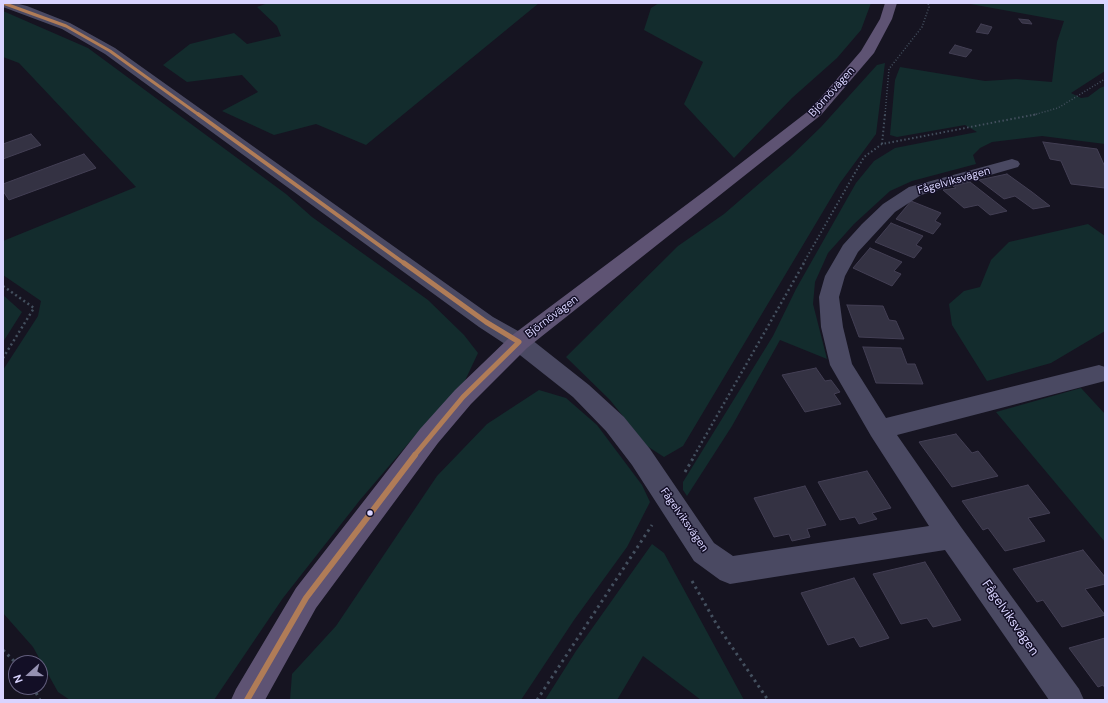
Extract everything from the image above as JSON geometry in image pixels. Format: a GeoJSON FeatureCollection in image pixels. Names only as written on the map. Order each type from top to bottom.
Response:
{"type":"FeatureCollection","features":[{"type":"Feature","properties":{"kind":"main road","name":"Björnövägen"},"geometry":{"type":"LineString","coordinates":[[247,700],[306,598],[429,436],[463,397],[519,342],[816,112],[867,53],[886,19],[891,3]]}},
{"type":"Feature","properties":{"kind":"street","name":"Fågelviksvägen"},"geometry":{"type":"LineString","coordinates":[[3,3],[23,9],[66,26],[110,51],[486,322],[519,342],[581,390],[615,424],[641,457],[704,552],[730,570],[951,536]]}},
{"type":"Feature","properties":{"kind":"street","name":"Fågelviksvägen"},"geometry":{"type":"LineString","coordinates":[[1012,164],[915,191],[889,208],[868,228],[850,249],[835,276],[829,297],[832,328],[841,365],[880,428],[951,536],[1068,700]]}},
{"type":"Feature","properties":{"kind":"street"},"geometry":{"type":"LineString","coordinates":[[880,428],[1099,374]]}},
{"type":"Feature","properties":{"kind":"path"},"geometry":{"type":"LineString","coordinates":[[882,144],[889,69],[922,27],[929,7],[928,3]]}},
{"type":"Feature","properties":{"kind":"path"},"geometry":{"type":"LineString","coordinates":[[537,700],[669,500],[864,157],[882,144],[1040,114],[1058,108],[1104,80]]}},
{"type":"Feature","properties":{"kind":"path"},"geometry":{"type":"LineString","coordinates":[[3,286],[34,308],[3,358]]}},
{"type":"Feature","properties":{"kind":"path"},"geometry":{"type":"LineString","coordinates":[[691,579],[717,625],[768,700]]}},
{"type":"Feature","properties":{"kind":"green space"},"geometry":{"type":"Polygon","coordinates":[[[268,3],[539,3],[366,145],[316,124],[274,135],[222,111],[258,92],[242,75],[187,82],[163,65],[190,44],[234,33],[247,44],[281,36],[277,26],[257,7],[268,3]]]}},
{"type":"Feature","properties":{"kind":"green space"},"geometry":{"type":"Polygon","coordinates":[[[659,3],[871,3],[861,30],[837,58],[792,98],[734,158],[684,104],[703,62],[644,30],[651,8],[659,3]]]}},
{"type":"Feature","properties":{"kind":"green space"},"geometry":{"type":"Polygon","coordinates":[[[965,3],[1105,3],[1105,71],[1071,93],[1081,98],[1088,97],[1105,86],[1105,144],[1042,136],[992,142],[980,148],[973,155],[976,164],[912,181],[890,191],[854,224],[828,253],[815,282],[813,304],[827,359],[780,340],[732,426],[687,496],[683,490],[683,482],[773,336],[796,289],[856,183],[874,161],[895,148],[977,132],[965,125],[897,137],[890,135],[895,80],[900,67],[985,81],[1016,79],[1052,82],[1057,42],[1064,21],[965,3]]]}},
{"type":"Feature","properties":{"kind":"green space"},"geometry":{"type":"Polygon","coordinates":[[[3,11],[88,48],[286,194],[312,217],[428,300],[464,335],[478,353],[462,387],[431,417],[360,500],[283,598],[214,700],[70,700],[58,692],[48,674],[48,655],[37,655],[33,647],[3,613],[3,370],[38,316],[41,301],[3,275],[3,241],[136,187],[19,63],[3,57],[3,11]]]}},
{"type":"Feature","properties":{"kind":"green space"},"geometry":{"type":"Polygon","coordinates":[[[885,63],[876,134],[840,183],[683,446],[664,457],[647,446],[610,400],[566,357],[678,246],[724,214],[790,157],[821,127],[877,65],[885,63]]]}},
{"type":"Feature","properties":{"kind":"green space"},"geometry":{"type":"Polygon","coordinates":[[[1088,224],[1105,236],[1105,331],[1051,363],[987,381],[952,325],[949,304],[964,291],[980,287],[991,260],[1009,242],[1088,224]]]}},
{"type":"Feature","properties":{"kind":"green space"},"geometry":{"type":"Polygon","coordinates":[[[3,295],[22,312],[3,342],[3,295]]]}},
{"type":"Feature","properties":{"kind":"green space"},"geometry":{"type":"Polygon","coordinates":[[[1081,388],[1105,414],[1105,542],[996,412],[1081,388]]]}},
{"type":"Feature","properties":{"kind":"green space"},"geometry":{"type":"Polygon","coordinates":[[[539,390],[566,398],[597,425],[642,485],[650,502],[627,547],[574,620],[521,700],[290,700],[292,674],[336,626],[437,476],[487,424],[539,390]]]}},
{"type":"Feature","properties":{"kind":"green space"},"geometry":{"type":"Polygon","coordinates":[[[652,544],[664,553],[744,700],[701,700],[643,656],[617,700],[545,700],[576,651],[652,544]]]}},
{"type":"Feature","properties":{"kind":"building"},"geometry":{"type":"Polygon","coordinates":[[[1019,19],[1029,20],[1032,24],[1022,23],[1019,19]]]}},
{"type":"Feature","properties":{"kind":"building"},"geometry":{"type":"Polygon","coordinates":[[[981,24],[992,27],[988,34],[976,32],[981,24]]]}},
{"type":"Feature","properties":{"kind":"building"},"geometry":{"type":"Polygon","coordinates":[[[955,45],[972,50],[966,57],[949,53],[955,45]]]}},
{"type":"Feature","properties":{"kind":"building"},"geometry":{"type":"Polygon","coordinates":[[[31,134],[41,145],[3,159],[3,144],[31,134]]]}},
{"type":"Feature","properties":{"kind":"building"},"geometry":{"type":"Polygon","coordinates":[[[1043,142],[1097,149],[1105,167],[1105,188],[1071,184],[1061,161],[1050,159],[1043,142]]]}},
{"type":"Feature","properties":{"kind":"building"},"geometry":{"type":"Polygon","coordinates":[[[84,154],[96,168],[9,200],[3,191],[3,184],[84,154]]]}},
{"type":"Feature","properties":{"kind":"building"},"geometry":{"type":"Polygon","coordinates":[[[1007,174],[1050,206],[1033,209],[1015,196],[1004,199],[979,180],[1007,174]]]}},
{"type":"Feature","properties":{"kind":"building"},"geometry":{"type":"Polygon","coordinates":[[[970,182],[1007,211],[990,215],[978,205],[964,208],[943,190],[956,188],[953,186],[970,182]]]}},
{"type":"Feature","properties":{"kind":"building"},"geometry":{"type":"Polygon","coordinates":[[[911,201],[941,213],[935,221],[941,224],[933,234],[896,219],[911,201]]]}},
{"type":"Feature","properties":{"kind":"building"},"geometry":{"type":"Polygon","coordinates":[[[891,223],[923,236],[916,245],[922,248],[914,258],[875,242],[891,223]]]}},
{"type":"Feature","properties":{"kind":"building"},"geometry":{"type":"Polygon","coordinates":[[[870,248],[902,262],[894,271],[901,274],[892,286],[853,268],[870,248]]]}},
{"type":"Feature","properties":{"kind":"building"},"geometry":{"type":"Polygon","coordinates":[[[847,305],[883,306],[889,320],[896,321],[904,339],[859,337],[847,305]]]}},
{"type":"Feature","properties":{"kind":"building"},"geometry":{"type":"Polygon","coordinates":[[[863,347],[901,348],[907,364],[915,364],[923,384],[876,383],[863,347]]]}},
{"type":"Feature","properties":{"kind":"building"},"geometry":{"type":"Polygon","coordinates":[[[816,368],[825,381],[831,380],[840,392],[834,394],[841,404],[805,412],[782,375],[816,368]]]}},
{"type":"Feature","properties":{"kind":"building"},"geometry":{"type":"Polygon","coordinates":[[[956,434],[972,453],[978,451],[998,476],[952,487],[919,442],[956,434]]]}},
{"type":"Feature","properties":{"kind":"building"},"geometry":{"type":"Polygon","coordinates":[[[867,471],[891,508],[872,513],[877,519],[859,524],[855,517],[840,520],[818,482],[867,471]]]}},
{"type":"Feature","properties":{"kind":"building"},"geometry":{"type":"Polygon","coordinates":[[[1028,485],[1050,513],[1028,518],[1045,541],[1005,551],[988,528],[983,530],[962,501],[1028,485]]]}},
{"type":"Feature","properties":{"kind":"building"},"geometry":{"type":"Polygon","coordinates":[[[805,486],[826,525],[807,529],[810,537],[792,541],[789,534],[774,537],[754,498],[805,486]]]}},
{"type":"Feature","properties":{"kind":"building"},"geometry":{"type":"Polygon","coordinates":[[[1083,550],[1105,577],[1105,584],[1085,589],[1105,615],[1062,627],[1043,600],[1037,602],[1013,569],[1083,550]]]}},
{"type":"Feature","properties":{"kind":"building"},"geometry":{"type":"Polygon","coordinates":[[[925,562],[961,620],[933,627],[927,618],[901,624],[873,574],[925,562]]]}},
{"type":"Feature","properties":{"kind":"building"},"geometry":{"type":"Polygon","coordinates":[[[854,578],[889,638],[860,647],[854,637],[828,645],[801,593],[854,578]]]}},
{"type":"Feature","properties":{"kind":"building"},"geometry":{"type":"Polygon","coordinates":[[[1105,638],[1105,688],[1103,685],[1098,687],[1069,648],[1105,638]]]}},
{"type":"Feature","properties":{"kind":"transit line"},"geometry":{"type":"LineString","coordinates":[[3,3],[66,26],[110,51],[486,322],[519,342]]}},
{"type":"Feature","properties":{"kind":"transit line"},"geometry":{"type":"LineString","coordinates":[[247,700],[306,598],[429,436],[463,397],[519,342]]}}]}
